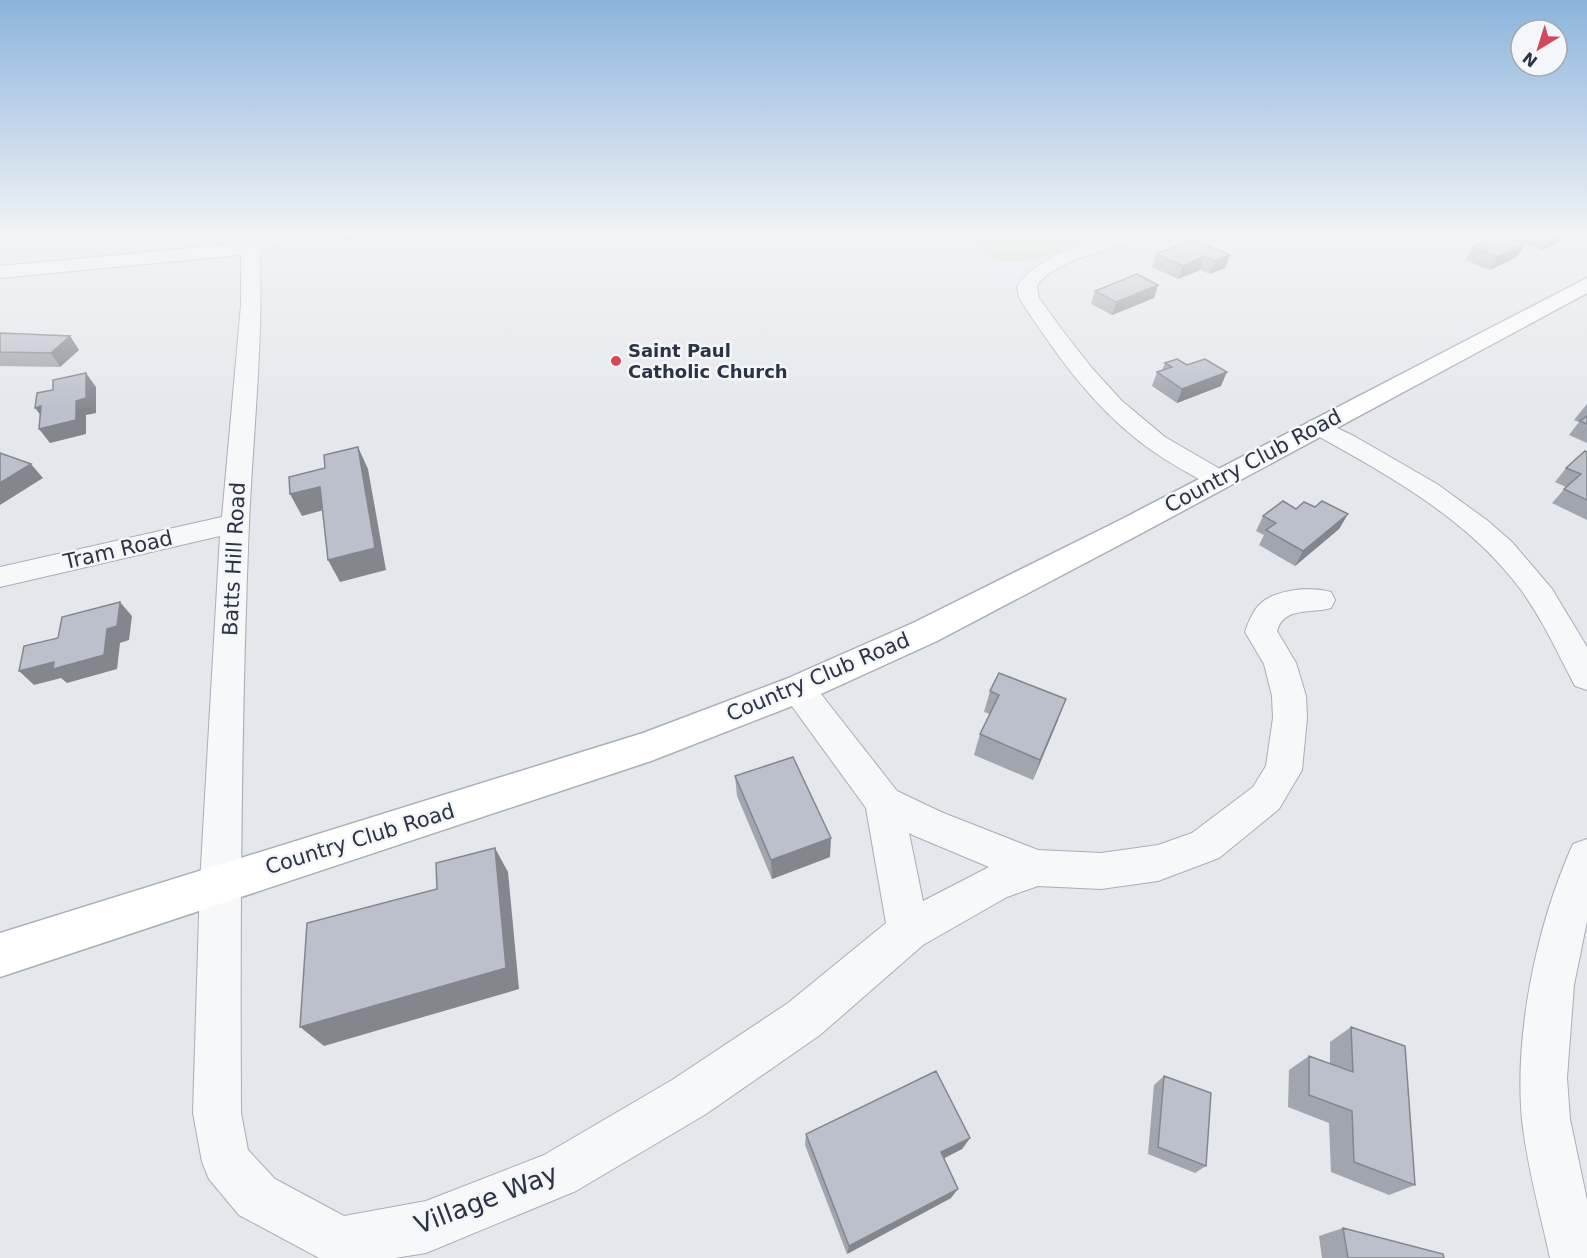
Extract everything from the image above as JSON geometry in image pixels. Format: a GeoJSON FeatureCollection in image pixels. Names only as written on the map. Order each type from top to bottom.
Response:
{"type":"FeatureCollection","features":[{"type":"Feature","properties":{"kind":"street","name":"Batts Hill Road"},"geometry":{"type":"LineString","coordinates":[[220,883],[235,523],[250,296]]}},
{"type":"Feature","properties":{"kind":"street"},"geometry":{"type":"LineString","coordinates":[[1029,296],[1082,369],[1114,407],[1149,437],[1218,479]]}},
{"type":"Feature","properties":{"kind":"street","name":"Country Club Road"},"geometry":{"type":"LineString","coordinates":[[0,955],[651,746],[798,689],[925,632],[1565,296]]}},
{"type":"Feature","properties":{"kind":"street"},"geometry":{"type":"LineString","coordinates":[[1318,426],[1376,458],[1430,492],[1493,542],[1522,572],[1548,606],[1587,677]]}},
{"type":"Feature","properties":{"kind":"street","name":"Tram Road"},"geometry":{"type":"LineString","coordinates":[[0,577],[235,523]]}},
{"type":"Feature","properties":{"kind":"street","name":"Village Way"},"geometry":{"type":"LineString","coordinates":[[884,803],[928,824],[1038,868],[1101,871],[1158,863],[1204,846],[1266,798],[1284,770],[1290,718],[1289,696],[1280,663],[1261,632],[1263,619],[1275,607],[1297,601],[1320,600]]}},
{"type":"Feature","properties":{"kind":"street","name":"Village Way"},"geometry":{"type":"LineString","coordinates":[[798,689],[884,803],[908,931]]}},
{"type":"Feature","properties":{"kind":"street","name":"Village Way"},"geometry":{"type":"LineString","coordinates":[[220,883],[218,1113],[226,1162],[257,1197],[341,1242],[426,1227],[559,1174],[689,1097],[804,1019],[908,931],[995,884],[1038,868]]}},
{"type":"Feature","properties":{"kind":"street"},"geometry":{"type":"LineString","coordinates":[[1576,1258],[1546,1118],[1546,1055],[1550,996],[1560,945],[1585,871]]}},
{"type":"Feature","properties":{"kind":"building"},"geometry":{"type":"Polygon","coordinates":[[[1104,296],[1132,296],[1116,302],[1104,296]]]}},
{"type":"Feature","properties":{"kind":"building"},"geometry":{"type":"Polygon","coordinates":[[[0,333],[70,336],[51,353],[0,352],[0,333]]]}},
{"type":"Feature","properties":{"kind":"building"},"geometry":{"type":"Polygon","coordinates":[[[1177,359],[1187,365],[1205,359],[1227,372],[1182,389],[1157,372],[1172,367],[1165,363],[1177,359]]]}},
{"type":"Feature","properties":{"kind":"building"},"geometry":{"type":"Polygon","coordinates":[[[86,373],[86,398],[76,401],[76,420],[39,429],[41,406],[35,408],[37,393],[53,390],[53,380],[86,373]]]}},
{"type":"Feature","properties":{"kind":"building"},"geometry":{"type":"Polygon","coordinates":[[[1587,416],[1587,424],[1580,421],[1587,416]]]}},
{"type":"Feature","properties":{"kind":"building"},"geometry":{"type":"Polygon","coordinates":[[[358,447],[375,548],[328,560],[320,487],[290,494],[289,477],[325,468],[324,455],[358,447]]]}},
{"type":"Feature","properties":{"kind":"building"},"geometry":{"type":"Polygon","coordinates":[[[1585,451],[1587,452],[1587,500],[1564,489],[1581,474],[1566,468],[1585,451]]]}},
{"type":"Feature","properties":{"kind":"building"},"geometry":{"type":"Polygon","coordinates":[[[0,453],[31,464],[0,483],[0,453]]]}},
{"type":"Feature","properties":{"kind":"building"},"geometry":{"type":"Polygon","coordinates":[[[1283,501],[1296,509],[1304,502],[1315,507],[1322,501],[1348,514],[1303,551],[1266,530],[1276,523],[1263,516],[1283,501]]]}},
{"type":"Feature","properties":{"kind":"building"},"geometry":{"type":"Polygon","coordinates":[[[120,602],[117,626],[107,629],[104,655],[53,669],[54,662],[19,671],[24,646],[58,638],[62,617],[120,602]]]}},
{"type":"Feature","properties":{"kind":"building"},"geometry":{"type":"Polygon","coordinates":[[[999,673],[1066,699],[1040,760],[980,734],[999,695],[990,691],[999,673]]]}},
{"type":"Feature","properties":{"kind":"building"},"geometry":{"type":"Polygon","coordinates":[[[793,757],[831,838],[771,860],[735,776],[793,757]]]}},
{"type":"Feature","properties":{"kind":"building"},"geometry":{"type":"Polygon","coordinates":[[[495,848],[506,968],[300,1027],[307,923],[437,889],[436,863],[495,848]]]}},
{"type":"Feature","properties":{"kind":"building"},"geometry":{"type":"Polygon","coordinates":[[[1351,1027],[1405,1046],[1415,1185],[1354,1162],[1352,1111],[1309,1095],[1309,1056],[1353,1072],[1351,1027]]]}},
{"type":"Feature","properties":{"kind":"building"},"geometry":{"type":"Polygon","coordinates":[[[936,1071],[970,1138],[941,1152],[958,1189],[849,1246],[806,1134],[936,1071]]]}},
{"type":"Feature","properties":{"kind":"building"},"geometry":{"type":"Polygon","coordinates":[[[1164,1076],[1211,1093],[1206,1166],[1158,1147],[1164,1076]]]}},
{"type":"Feature","properties":{"kind":"building"},"geometry":{"type":"Polygon","coordinates":[[[1343,1228],[1443,1254],[1444,1258],[1348,1258],[1343,1228]]]}},
{"type":"Feature","properties":{"kind":"place","name":"Saint Paul Catholic Church"},"geometry":{"type":"Point","coordinates":[616,361]}}]}
